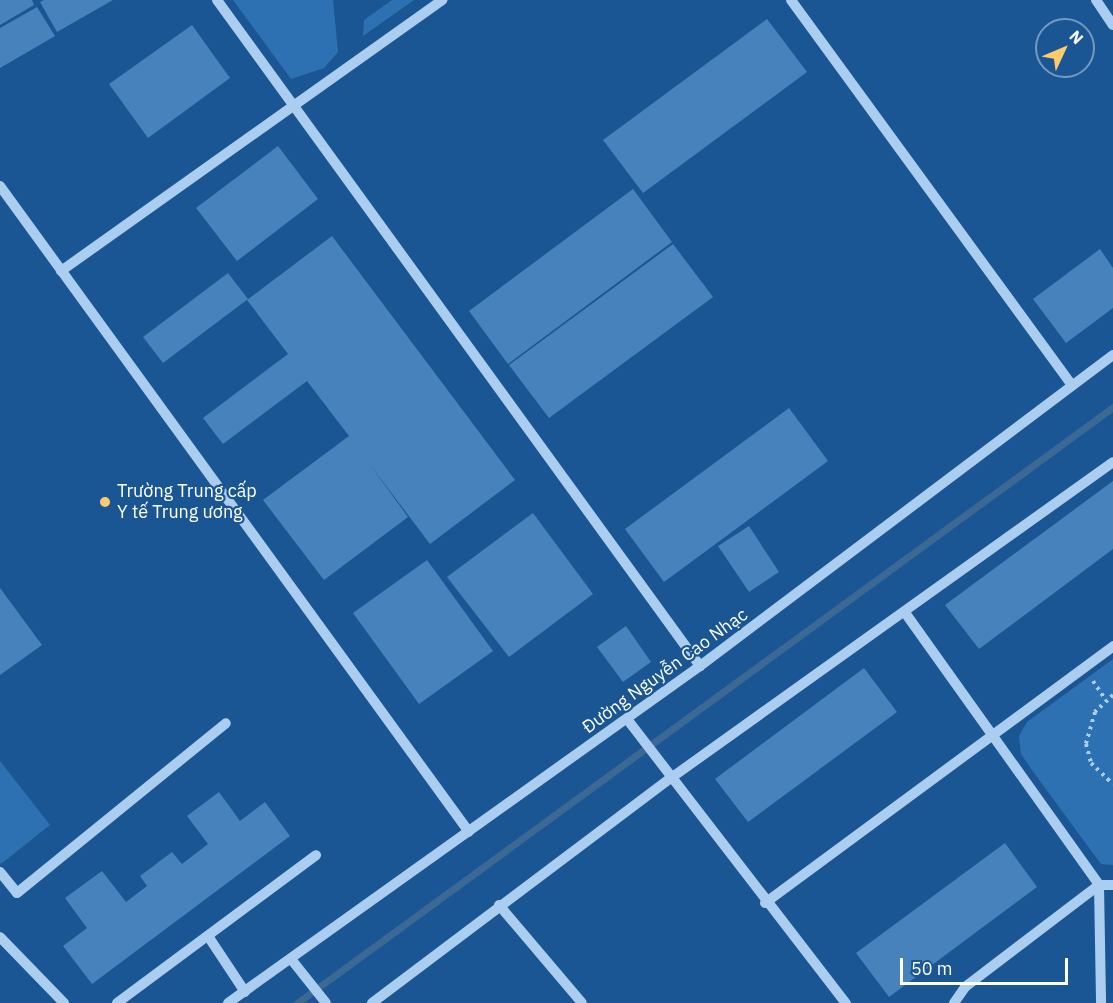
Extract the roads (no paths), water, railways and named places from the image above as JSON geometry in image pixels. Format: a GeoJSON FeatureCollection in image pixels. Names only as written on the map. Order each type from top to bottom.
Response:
{"type":"FeatureCollection","features":[{"type":"Feature","properties":{"kind":"street"},"geometry":{"type":"LineString","coordinates":[[218,0],[700,666]]}},
{"type":"Feature","properties":{"kind":"street"},"geometry":{"type":"LineString","coordinates":[[61,271],[292,103],[443,0]]}},
{"type":"Feature","properties":{"kind":"street"},"geometry":{"type":"LineString","coordinates":[[791,0],[1072,386]]}},
{"type":"Feature","properties":{"kind":"street"},"geometry":{"type":"LineString","coordinates":[[1095,0],[1113,25]]}},
{"type":"Feature","properties":{"kind":"street"},"geometry":{"type":"LineString","coordinates":[[0,186],[469,832]]}},
{"type":"Feature","properties":{"kind":"street","name":"Đường Nguyễn Cao Nhạc"},"geometry":{"type":"LineString","coordinates":[[228,1003],[700,666],[1113,355]]}},
{"type":"Feature","properties":{"kind":"street"},"geometry":{"type":"LineString","coordinates":[[372,1003],[669,775],[906,615],[1113,462]]}},
{"type":"Feature","properties":{"kind":"street"},"geometry":{"type":"LineString","coordinates":[[906,615],[1099,885],[1101,1003]]}},
{"type":"Feature","properties":{"kind":"street"},"geometry":{"type":"LineString","coordinates":[[765,903],[1113,646]]}},
{"type":"Feature","properties":{"kind":"street"},"geometry":{"type":"LineString","coordinates":[[627,719],[765,903],[846,1003]]}},
{"type":"Feature","properties":{"kind":"street"},"geometry":{"type":"LineString","coordinates":[[0,872],[17,893],[226,723]]}},
{"type":"Feature","properties":{"kind":"street"},"geometry":{"type":"LineString","coordinates":[[117,1003],[316,855]]}},
{"type":"Feature","properties":{"kind":"street"},"geometry":{"type":"LineString","coordinates":[[954,1003],[965,987],[1099,885],[1113,885]]}},
{"type":"Feature","properties":{"kind":"street"},"geometry":{"type":"LineString","coordinates":[[499,905],[582,1003]]}},
{"type":"Feature","properties":{"kind":"street"},"geometry":{"type":"LineString","coordinates":[[208,936],[245,992]]}},
{"type":"Feature","properties":{"kind":"street"},"geometry":{"type":"LineString","coordinates":[[0,937],[64,1003]]}},
{"type":"Feature","properties":{"kind":"street"},"geometry":{"type":"LineString","coordinates":[[291,959],[326,1003]]}},
{"type":"Feature","properties":{"kind":"waterway"},"geometry":{"type":"LineString","coordinates":[[297,1003],[1113,407]]}},
{"type":"Feature","properties":{"kind":"place","name":"Trường Trung cấp Y tế Trung ương"},"geometry":{"type":"Point","coordinates":[105,502]}}]}
